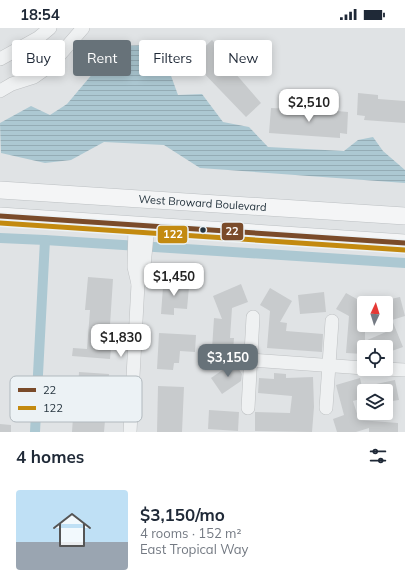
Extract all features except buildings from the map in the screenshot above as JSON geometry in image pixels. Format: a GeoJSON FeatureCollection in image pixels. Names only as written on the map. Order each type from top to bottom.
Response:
{"type":"FeatureCollection","features":[{"type":"Feature","properties":{"kind":"main road","name":"West Broward Boulevard"},"geometry":{"type":"LineString","coordinates":[[0,190],[405,216]]}},
{"type":"Feature","properties":{"kind":"main road"},"geometry":{"type":"LineString","coordinates":[[140,239],[152,209],[168,201]]}},
{"type":"Feature","properties":{"kind":"main road"},"geometry":{"type":"LineString","coordinates":[[0,216],[140,239],[405,243]]}},
{"type":"Feature","properties":{"kind":"street"},"geometry":{"type":"LineString","coordinates":[[0,59],[38,38],[50,28]]}},
{"type":"Feature","properties":{"kind":"street"},"geometry":{"type":"LineString","coordinates":[[0,91],[12,84],[34,77],[51,65],[83,28]]}},
{"type":"Feature","properties":{"kind":"street"},"geometry":{"type":"LineString","coordinates":[[133,376],[138,284],[144,266],[140,239]]}},
{"type":"Feature","properties":{"kind":"street"},"geometry":{"type":"LineString","coordinates":[[248,408],[254,317]]}},
{"type":"Feature","properties":{"kind":"street"},"geometry":{"type":"LineString","coordinates":[[326,408],[332,321]]}},
{"type":"Feature","properties":{"kind":"street"},"geometry":{"type":"LineString","coordinates":[[251,360],[357,367]]}},
{"type":"Feature","properties":{"kind":"street"},"geometry":{"type":"LineString","coordinates":[[393,369],[405,370]]}},
{"type":"Feature","properties":{"kind":"street"},"geometry":{"type":"LineString","coordinates":[[130,432],[131,422]]}},
{"type":"Feature","properties":{"kind":"water"},"geometry":{"type":"Polygon","coordinates":[[[139,45],[139,76],[171,76],[178,95],[202,94],[223,122],[249,127],[268,147],[344,151],[358,140],[373,137],[383,151],[405,170],[405,183],[200,168],[164,145],[104,142],[71,160],[45,163],[1,153],[0,123],[31,106],[50,115],[67,104],[91,76],[131,76],[131,46],[139,45]]]}},
{"type":"Feature","properties":{"kind":"waterway"},"geometry":{"type":"LineString","coordinates":[[0,238],[405,263]]}},
{"type":"Feature","properties":{"kind":"waterway"},"geometry":{"type":"LineString","coordinates":[[38,376],[45,240]]}},
{"type":"Feature","properties":{"kind":"waterway"},"geometry":{"type":"LineString","coordinates":[[35,432],[36,422]]}},
{"type":"Feature","properties":{"kind":"transit line","name":"22"},"geometry":{"type":"LineString","coordinates":[[0,216],[405,243]]}},
{"type":"Feature","properties":{"kind":"transit line","name":"122"},"geometry":{"type":"LineString","coordinates":[[0,223],[405,250]]}}]}
